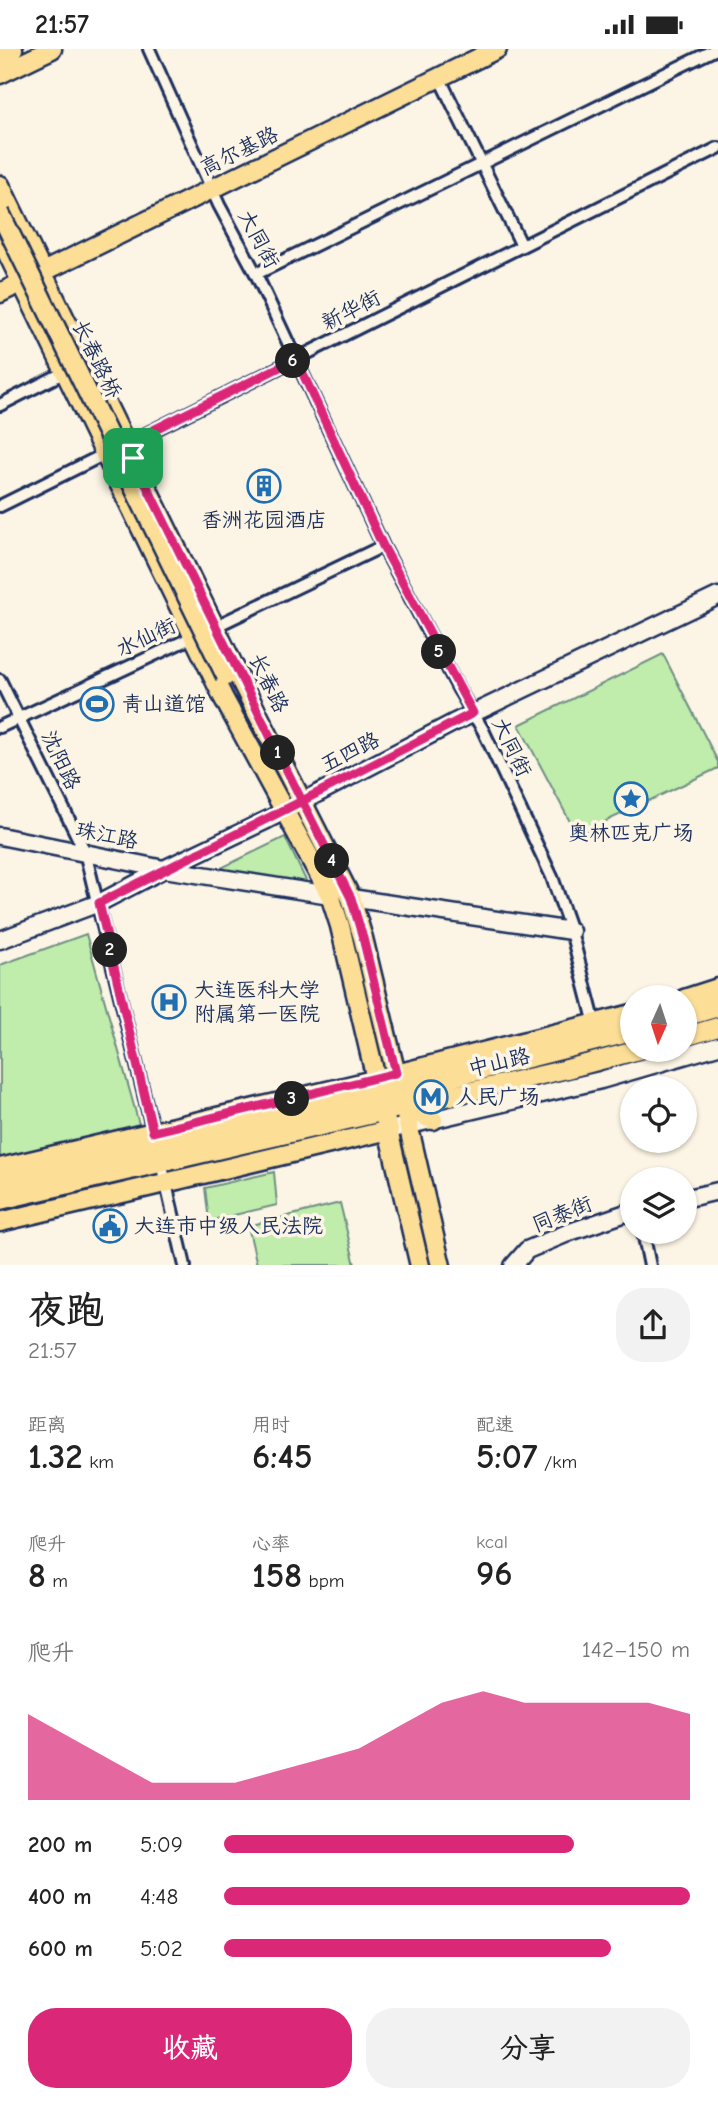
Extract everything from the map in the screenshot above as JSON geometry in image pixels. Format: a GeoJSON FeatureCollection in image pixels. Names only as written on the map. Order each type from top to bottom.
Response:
{"type":"FeatureCollection","features":[{"type":"Feature","properties":{"kind":"main road"},"geometry":{"type":"LineString","coordinates":[[0,55],[13,49]]}},
{"type":"Feature","properties":{"kind":"main road"},"geometry":{"type":"LineString","coordinates":[[0,74],[52,49]]}},
{"type":"Feature","properties":{"kind":"main road","name":"高尔基路"},"geometry":{"type":"LineString","coordinates":[[0,293],[497,49]]}},
{"type":"Feature","properties":{"kind":"main road","name":"长春路"},"geometry":{"type":"LineString","coordinates":[[0,185],[125,444],[351,898],[409,1125],[441,1265]]}},
{"type":"Feature","properties":{"kind":"main road","name":"长春路桥"},"geometry":{"type":"LineString","coordinates":[[0,213],[226,676]]}},
{"type":"Feature","properties":{"kind":"main road"},"geometry":{"type":"LineString","coordinates":[[0,238],[228,707],[330,895],[340,926],[420,1265]]}},
{"type":"Feature","properties":{"kind":"main road","name":"五四路"},"geometry":{"type":"LineString","coordinates":[[0,940],[99,903],[473,713],[718,596]]}},
{"type":"Feature","properties":{"kind":"main road"},"geometry":{"type":"LineString","coordinates":[[226,676],[263,723]]}},
{"type":"Feature","properties":{"kind":"main road"},"geometry":{"type":"LineString","coordinates":[[226,676],[243,733]]}},
{"type":"Feature","properties":{"kind":"main road","name":"珠江路"},"geometry":{"type":"LineString","coordinates":[[0,836],[164,869],[330,895]]}},
{"type":"Feature","properties":{"kind":"main road"},"geometry":{"type":"LineString","coordinates":[[351,898],[571,931]]}},
{"type":"Feature","properties":{"kind":"main road"},"geometry":{"type":"LineString","coordinates":[[697,995],[718,989]]}},
{"type":"Feature","properties":{"kind":"main road"},"geometry":{"type":"LineString","coordinates":[[697,1013],[718,1007]]}},
{"type":"Feature","properties":{"kind":"main road"},"geometry":{"type":"LineString","coordinates":[[433,1120],[400,1090],[419,1067],[598,1033],[620,1021]]}},
{"type":"Feature","properties":{"kind":"main road"},"geometry":{"type":"LineString","coordinates":[[697,1033],[718,1027]]}},
{"type":"Feature","properties":{"kind":"main road","name":"中山路"},"geometry":{"type":"LineString","coordinates":[[0,1185],[400,1090],[598,1033],[620,1032]]}},
{"type":"Feature","properties":{"kind":"main road"},"geometry":{"type":"LineString","coordinates":[[0,1222],[601,1080],[718,1046]]}},
{"type":"Feature","properties":{"kind":"main road","name":"中山路"},"geometry":{"type":"LineString","coordinates":[[400,1090],[620,1056]]}},
{"type":"Feature","properties":{"kind":"main road"},"geometry":{"type":"LineString","coordinates":[[0,1168],[157,1147],[380,1095]]}},
{"type":"Feature","properties":{"kind":"main road","name":"中山路"},"geometry":{"type":"LineString","coordinates":[[0,1200],[157,1147]]}},
{"type":"Feature","properties":{"kind":"main road"},"geometry":{"type":"LineString","coordinates":[[697,1196],[718,1191]]}},
{"type":"Feature","properties":{"kind":"main road","name":"同泰街"},"geometry":{"type":"LineString","coordinates":[[513,1265],[527,1251],[570,1232],[620,1216]]}},
{"type":"Feature","properties":{"kind":"street","name":"大同街"},"geometry":{"type":"LineString","coordinates":[[149,49],[212,189],[256,274],[383,546],[483,730],[552,877],[571,931],[605,1060]]}},
{"type":"Feature","properties":{"kind":"street"},"geometry":{"type":"LineString","coordinates":[[256,274],[716,49]]}},
{"type":"Feature","properties":{"kind":"street"},"geometry":{"type":"LineString","coordinates":[[439,78],[522,246]]}},
{"type":"Feature","properties":{"kind":"street","name":"新华街"},"geometry":{"type":"LineString","coordinates":[[0,506],[718,148]]}},
{"type":"Feature","properties":{"kind":"street"},"geometry":{"type":"LineString","coordinates":[[0,405],[65,372]]}},
{"type":"Feature","properties":{"kind":"street","name":"水仙街"},"geometry":{"type":"LineString","coordinates":[[0,727],[383,546]]}},
{"type":"Feature","properties":{"kind":"street","name":"沈阳路"},"geometry":{"type":"LineString","coordinates":[[0,680],[85,852],[185,1265]]}},
{"type":"Feature","properties":{"kind":"street"},"geometry":{"type":"LineString","coordinates":[[646,1244],[650,1265]]}},
{"type":"Feature","properties":{"kind":"green space"},"geometry":{"type":"Polygon","coordinates":[[[663,654],[718,762],[718,768],[577,835],[519,725],[663,654]]]}},
{"type":"Feature","properties":{"kind":"green space"},"geometry":{"type":"Polygon","coordinates":[[[285,837],[310,889],[215,871],[285,837]]]}},
{"type":"Feature","properties":{"kind":"green space"},"geometry":{"type":"Polygon","coordinates":[[[86,934],[139,1124],[0,1160],[0,965],[86,934]]]}},
{"type":"Feature","properties":{"kind":"green space"},"geometry":{"type":"Polygon","coordinates":[[[274,1172],[277,1205],[209,1221],[205,1188],[274,1172]]]}},
{"type":"Feature","properties":{"kind":"green space"},"geometry":{"type":"Polygon","coordinates":[[[340,1203],[355,1265],[257,1265],[248,1226],[340,1203]]]}},
{"type":"Feature","properties":{"kind":"place","name":"香洲花园酒店"},"geometry":{"type":"Point","coordinates":[264,486]}},
{"type":"Feature","properties":{"kind":"place","name":"青山道馆"},"geometry":{"type":"Point","coordinates":[97,704]}},
{"type":"Feature","properties":{"kind":"place","name":"奥林匹克广场"},"geometry":{"type":"Point","coordinates":[631,799]}},
{"type":"Feature","properties":{"kind":"place","name":"大连医科大学 附属第一医院"},"geometry":{"type":"Point","coordinates":[169,1002]}},
{"type":"Feature","properties":{"kind":"place","name":"人民广场"},"geometry":{"type":"Point","coordinates":[431,1097]}},
{"type":"Feature","properties":{"kind":"place","name":"大连市中级人民法院"},"geometry":{"type":"Point","coordinates":[110,1226]}},
{"type":"Feature","properties":{"kind":"route"},"geometry":{"type":"LineString","coordinates":[[133,458],[125,444],[296,359],[383,546],[473,713],[302,801],[358,917],[396,1073],[153,1132],[99,903],[302,801],[133,458]]}}]}
